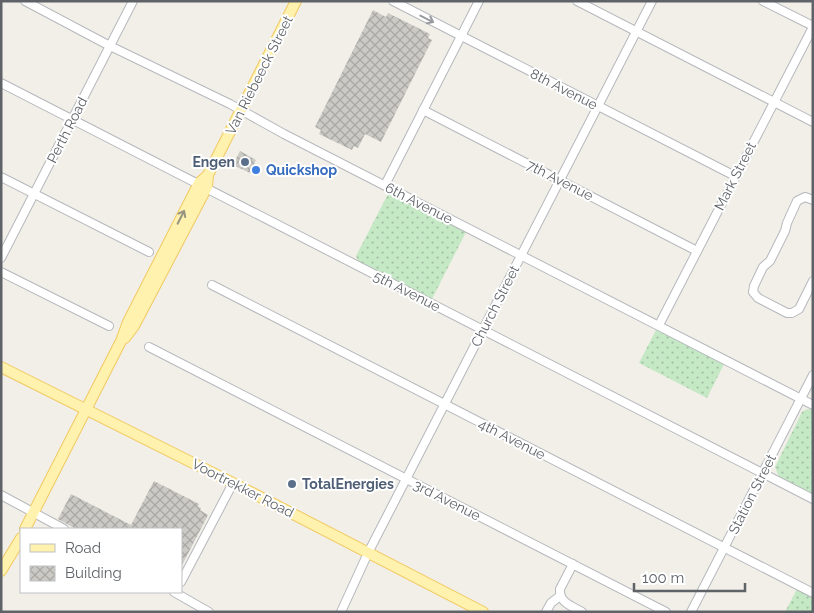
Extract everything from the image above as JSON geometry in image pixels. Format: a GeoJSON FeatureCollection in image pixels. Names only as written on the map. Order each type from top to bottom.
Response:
{"type":"FeatureCollection","features":[{"type":"Feature","properties":{"kind":"main road","name":"Van Riebeeck Street"},"geometry":{"type":"LineString","coordinates":[[26,528],[122,340],[134,326],[296,1]]}},
{"type":"Feature","properties":{"kind":"main road","name":"Voortrekker Road"},"geometry":{"type":"LineString","coordinates":[[1,367],[233,483],[483,612]]}},
{"type":"Feature","properties":{"kind":"main road"},"geometry":{"type":"LineString","coordinates":[[1,571],[20,540]]}},
{"type":"Feature","properties":{"kind":"street","name":"6th Avenue"},"geometry":{"type":"LineString","coordinates":[[25,1],[110,46],[241,109],[284,134],[813,405]]}},
{"type":"Feature","properties":{"kind":"street","name":"Perth Road"},"geometry":{"type":"LineString","coordinates":[[1,258],[133,1]]}},
{"type":"Feature","properties":{"kind":"street","name":"8th Avenue"},"geometry":{"type":"LineString","coordinates":[[393,1],[736,176]]}},
{"type":"Feature","properties":{"kind":"street"},"geometry":{"type":"LineString","coordinates":[[385,185],[479,1]]}},
{"type":"Feature","properties":{"kind":"street"},"geometry":{"type":"LineString","coordinates":[[577,1],[813,122]]}},
{"type":"Feature","properties":{"kind":"street","name":"Church Street"},"geometry":{"type":"LineString","coordinates":[[340,612],[368,553],[652,1]]}},
{"type":"Feature","properties":{"kind":"street"},"geometry":{"type":"LineString","coordinates":[[763,1],[813,27]]}},
{"type":"Feature","properties":{"kind":"street","name":"Mark Street"},"geometry":{"type":"LineString","coordinates":[[659,325],[696,250],[813,27]]}},
{"type":"Feature","properties":{"kind":"street","name":"5th Avenue"},"geometry":{"type":"LineString","coordinates":[[1,83],[813,499]]}},
{"type":"Feature","properties":{"kind":"street","name":"7th Avenue"},"geometry":{"type":"LineString","coordinates":[[423,110],[696,250]]}},
{"type":"Feature","properties":{"kind":"street"},"geometry":{"type":"LineString","coordinates":[[1,177],[150,252]]}},
{"type":"Feature","properties":{"kind":"street"},"geometry":{"type":"LineString","coordinates":[[813,200],[805,197],[797,201],[787,222],[785,232],[770,260],[763,267],[753,292],[758,298],[792,314],[799,309],[813,281]]}},
{"type":"Feature","properties":{"kind":"street"},"geometry":{"type":"LineString","coordinates":[[1,272],[109,326]]}},
{"type":"Feature","properties":{"kind":"street","name":"4th Avenue"},"geometry":{"type":"LineString","coordinates":[[212,285],[813,593]]}},
{"type":"Feature","properties":{"kind":"street","name":"3rd Avenue"},"geometry":{"type":"LineString","coordinates":[[149,347],[666,612]]}},
{"type":"Feature","properties":{"kind":"street","name":"Station Street"},"geometry":{"type":"LineString","coordinates":[[691,612],[813,375]]}},
{"type":"Feature","properties":{"kind":"street"},"geometry":{"type":"LineString","coordinates":[[182,580],[233,483]]}},
{"type":"Feature","properties":{"kind":"street"},"geometry":{"type":"LineString","coordinates":[[1,495],[62,528]]}},
{"type":"Feature","properties":{"kind":"street"},"geometry":{"type":"LineString","coordinates":[[573,564],[560,589],[560,596],[567,604],[582,612]]}},
{"type":"Feature","properties":{"kind":"street"},"geometry":{"type":"LineString","coordinates":[[177,593],[209,612]]}},
{"type":"Feature","properties":{"kind":"street"},"geometry":{"type":"LineString","coordinates":[[546,612],[551,603],[560,596]]}},
{"type":"Feature","properties":{"kind":"street"},"geometry":{"type":"LineString","coordinates":[[645,612],[649,603]]}},
{"type":"Feature","properties":{"kind":"green space"},"geometry":{"type":"Polygon","coordinates":[[[389,192],[466,232],[432,299],[358,261],[356,256],[389,192]]]}},
{"type":"Feature","properties":{"kind":"green space"},"geometry":{"type":"Polygon","coordinates":[[[656,330],[724,364],[707,398],[639,363],[656,330]]]}},
{"type":"Feature","properties":{"kind":"green space"},"geometry":{"type":"Polygon","coordinates":[[[807,409],[813,410],[813,494],[779,477],[775,467],[802,412],[807,409]]]}},
{"type":"Feature","properties":{"kind":"green space"},"geometry":{"type":"Polygon","coordinates":[[[797,589],[813,597],[813,612],[785,612],[797,589]]]}},
{"type":"Feature","properties":{"kind":"building"},"geometry":{"type":"Polygon","coordinates":[[[373,10],[386,17],[388,13],[430,34],[428,38],[432,40],[381,142],[365,134],[358,148],[354,146],[352,150],[319,134],[321,130],[315,127],[373,10]]]}},
{"type":"Feature","properties":{"kind":"building"},"geometry":{"type":"Polygon","coordinates":[[[240,151],[256,160],[250,173],[233,165],[240,151]]]}},
{"type":"Feature","properties":{"kind":"building"},"geometry":{"type":"Polygon","coordinates":[[[154,481],[199,504],[200,510],[208,515],[182,565],[182,528],[74,528],[58,519],[71,494],[131,525],[154,481]]]}},
{"type":"Feature","properties":{"kind":"place","name":"Engen"},"geometry":{"type":"Point","coordinates":[245,162]}},
{"type":"Feature","properties":{"kind":"place","name":"Quickshop"},"geometry":{"type":"Point","coordinates":[256,170]}},
{"type":"Feature","properties":{"kind":"place","name":"TotalEnergies"},"geometry":{"type":"Point","coordinates":[292,484]}}]}
